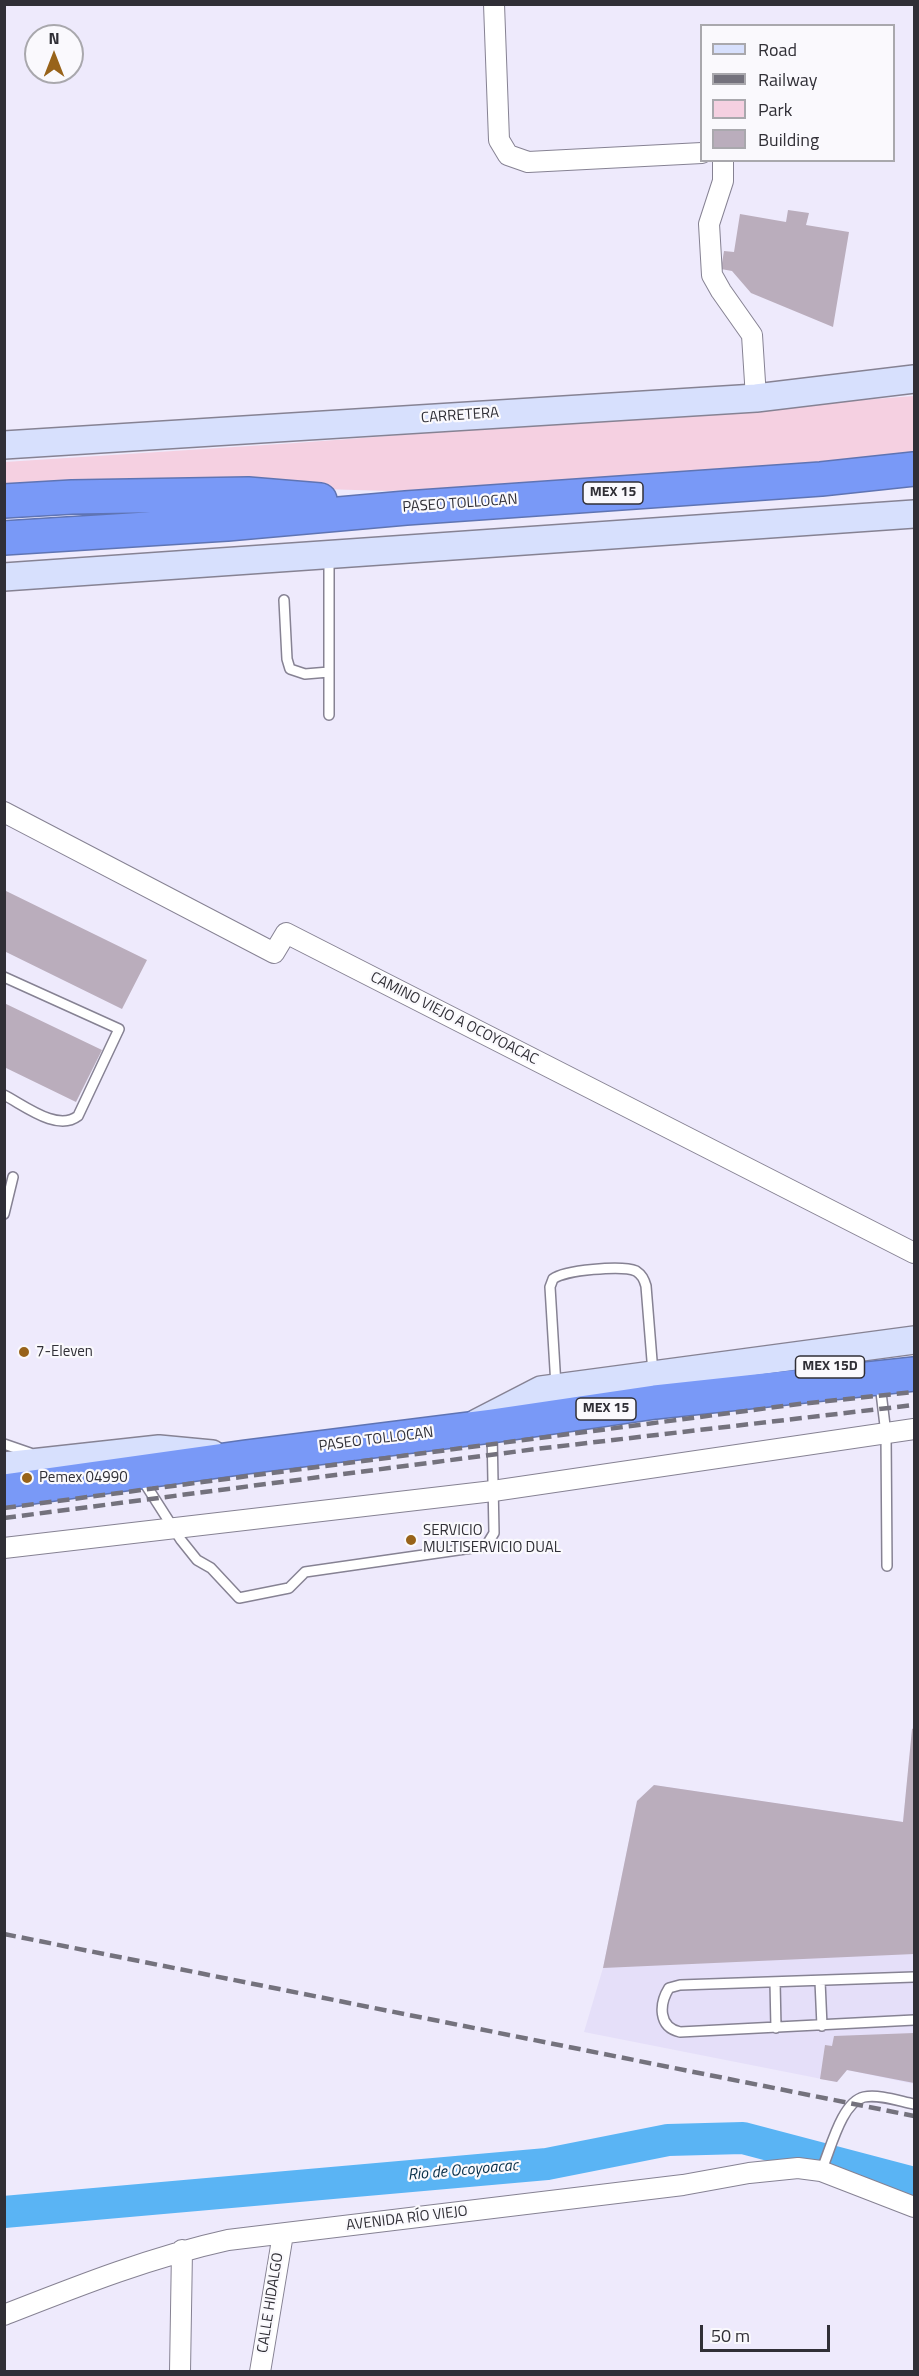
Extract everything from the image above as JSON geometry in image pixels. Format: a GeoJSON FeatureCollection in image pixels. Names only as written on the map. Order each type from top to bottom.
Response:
{"type":"FeatureCollection","features":[{"type":"Feature","properties":{"kind":"highway"},"geometry":{"type":"LineString","coordinates":[[821,478],[915,457]]}},
{"type":"Feature","properties":{"kind":"highway","name":"PASEO TOLLOCAN"},"geometry":{"type":"LineString","coordinates":[[4,538],[227,524],[915,469]]}},
{"type":"Feature","properties":{"kind":"highway"},"geometry":{"type":"LineString","coordinates":[[4,501],[72,497],[248,494],[406,508]]}},
{"type":"Feature","properties":{"kind":"highway","name":"MEX 15D"},"geometry":{"type":"LineString","coordinates":[[748,1391],[840,1364],[915,1354]]}},
{"type":"Feature","properties":{"kind":"highway","name":"MEX 15"},"geometry":{"type":"LineString","coordinates":[[748,1391],[915,1374]]}},
{"type":"Feature","properties":{"kind":"highway","name":"PASEO TOLLOCAN"},"geometry":{"type":"LineString","coordinates":[[4,1491],[748,1391]]}},
{"type":"Feature","properties":{"kind":"main road","name":"CARRETERA"},"geometry":{"type":"LineString","coordinates":[[4,445],[756,398],[915,379]]}},
{"type":"Feature","properties":{"kind":"main road"},"geometry":{"type":"LineString","coordinates":[[4,577],[915,514]]}},
{"type":"Feature","properties":{"kind":"main road"},"geometry":{"type":"LineString","coordinates":[[478,1427],[541,1390],[915,1340]]}},
{"type":"Feature","properties":{"kind":"main road"},"geometry":{"type":"LineString","coordinates":[[4,1466],[159,1449],[246,1457]]}},
{"type":"Feature","properties":{"kind":"street"},"geometry":{"type":"LineString","coordinates":[[494,4],[499,140],[508,155],[528,162],[700,153]]}},
{"type":"Feature","properties":{"kind":"street"},"geometry":{"type":"LineString","coordinates":[[723,162],[723,181],[709,224],[712,275],[752,336],[756,398]]}},
{"type":"Feature","properties":{"kind":"street","name":"CAMINO VIEJO A OCOYOACAC"},"geometry":{"type":"LineString","coordinates":[[4,812],[273,953],[286,933],[915,1254]]}},
{"type":"Feature","properties":{"kind":"street"},"geometry":{"type":"LineString","coordinates":[[4,1548],[493,1491],[915,1428]]}},
{"type":"Feature","properties":{"kind":"street","name":"AVENIDA RÍO VIEJO"},"geometry":{"type":"LineString","coordinates":[[4,2315],[91,2281],[182,2250],[228,2240],[683,2186],[749,2173],[823,2166],[915,2206]]}},
{"type":"Feature","properties":{"kind":"street","name":"CALLE HIDALGO"},"geometry":{"type":"LineString","coordinates":[[260,2372],[282,2234]]}},
{"type":"Feature","properties":{"kind":"street"},"geometry":{"type":"LineString","coordinates":[[180,2372],[182,2250]]}},
{"type":"Feature","properties":{"kind":"lane"},"geometry":{"type":"LineString","coordinates":[[329,554],[329,715]]}},
{"type":"Feature","properties":{"kind":"lane"},"geometry":{"type":"LineString","coordinates":[[284,600],[287,659],[290,669],[305,674],[329,672]]}},
{"type":"Feature","properties":{"kind":"lane"},"geometry":{"type":"LineString","coordinates":[[4,977],[119,1029],[78,1116],[72,1120],[63,1122],[51,1119],[4,1095]]}},
{"type":"Feature","properties":{"kind":"lane"},"geometry":{"type":"LineString","coordinates":[[4,1214],[13,1177]]}},
{"type":"Feature","properties":{"kind":"lane"},"geometry":{"type":"LineString","coordinates":[[557,1388],[550,1287],[553,1279],[566,1272],[621,1269],[635,1271],[643,1277],[646,1286],[653,1375]]}},
{"type":"Feature","properties":{"kind":"lane"},"geometry":{"type":"LineString","coordinates":[[879,1378],[886,1434],[887,1566]]}},
{"type":"Feature","properties":{"kind":"lane"},"geometry":{"type":"LineString","coordinates":[[138,1472],[197,1560],[211,1568],[238,1598],[289,1588],[305,1572],[486,1546],[494,1533],[493,1491],[478,1427]]}},
{"type":"Feature","properties":{"kind":"lane"},"geometry":{"type":"LineString","coordinates":[[4,1444],[29,1453],[71,1459]]}},
{"type":"Feature","properties":{"kind":"lane"},"geometry":{"type":"LineString","coordinates":[[915,1977],[680,1985],[669,1988],[664,1996],[662,2007],[664,2021],[670,2030],[680,2032],[915,2020]]}},
{"type":"Feature","properties":{"kind":"lane"},"geometry":{"type":"LineString","coordinates":[[820,1981],[822,2026]]}},
{"type":"Feature","properties":{"kind":"lane"},"geometry":{"type":"LineString","coordinates":[[775,1982],[776,2028]]}},
{"type":"Feature","properties":{"kind":"lane"},"geometry":{"type":"LineString","coordinates":[[823,2166],[852,2102],[864,2097],[880,2097],[915,2104]]}},
{"type":"Feature","properties":{"kind":"shaded area"},"geometry":{"type":"Polygon","coordinates":[[[914,1712],[914,2084],[847,2070],[837,2082],[584,2032],[603,1968],[637,1801],[654,1785],[903,1822],[914,1712]]]}},
{"type":"Feature","properties":{"kind":"green space"},"geometry":{"type":"Polygon","coordinates":[[[914,396],[914,466],[388,491],[322,489],[5,495],[5,462],[296,443],[914,396]]]}},
{"type":"Feature","properties":{"kind":"building"},"geometry":{"type":"Polygon","coordinates":[[[788,210],[809,213],[806,225],[849,232],[833,327],[751,293],[732,271],[721,269],[724,251],[734,252],[740,214],[786,222],[788,210]]]}},
{"type":"Feature","properties":{"kind":"building"},"geometry":{"type":"Polygon","coordinates":[[[4,890],[147,960],[122,1009],[4,951],[4,890]]]}},
{"type":"Feature","properties":{"kind":"building"},"geometry":{"type":"Polygon","coordinates":[[[4,1003],[102,1050],[76,1102],[4,1067],[4,1003]]]}},
{"type":"Feature","properties":{"kind":"building"},"geometry":{"type":"Polygon","coordinates":[[[914,1728],[914,1954],[603,1968],[637,1801],[654,1785],[903,1822],[912,1729],[914,1728]]]}},
{"type":"Feature","properties":{"kind":"building"},"geometry":{"type":"Polygon","coordinates":[[[914,2033],[914,2083],[847,2070],[837,2082],[820,2079],[825,2045],[832,2046],[834,2036],[914,2033]]]}},
{"type":"Feature","properties":{"kind":"waterway","name":"Rio de Ocoyoacac"},"geometry":{"type":"LineString","coordinates":[[4,2212],[547,2164],[668,2140],[743,2138],[914,2183]]}},
{"type":"Feature","properties":{"kind":"railway"},"geometry":{"type":"LineString","coordinates":[[4,1508],[799,1404],[914,1392]]}},
{"type":"Feature","properties":{"kind":"railway"},"geometry":{"type":"LineString","coordinates":[[4,1518],[536,1449],[914,1405]]}},
{"type":"Feature","properties":{"kind":"railway"},"geometry":{"type":"LineString","coordinates":[[4,1934],[914,2116]]}},
{"type":"Feature","properties":{"kind":"place","name":"7-Eleven"},"geometry":{"type":"Point","coordinates":[24,1352]}},
{"type":"Feature","properties":{"kind":"place","name":"Pemex 04990"},"geometry":{"type":"Point","coordinates":[27,1478]}},
{"type":"Feature","properties":{"kind":"place","name":"SERVICIO MULTISERVICIO DUAL"},"geometry":{"type":"Point","coordinates":[411,1540]}}]}
